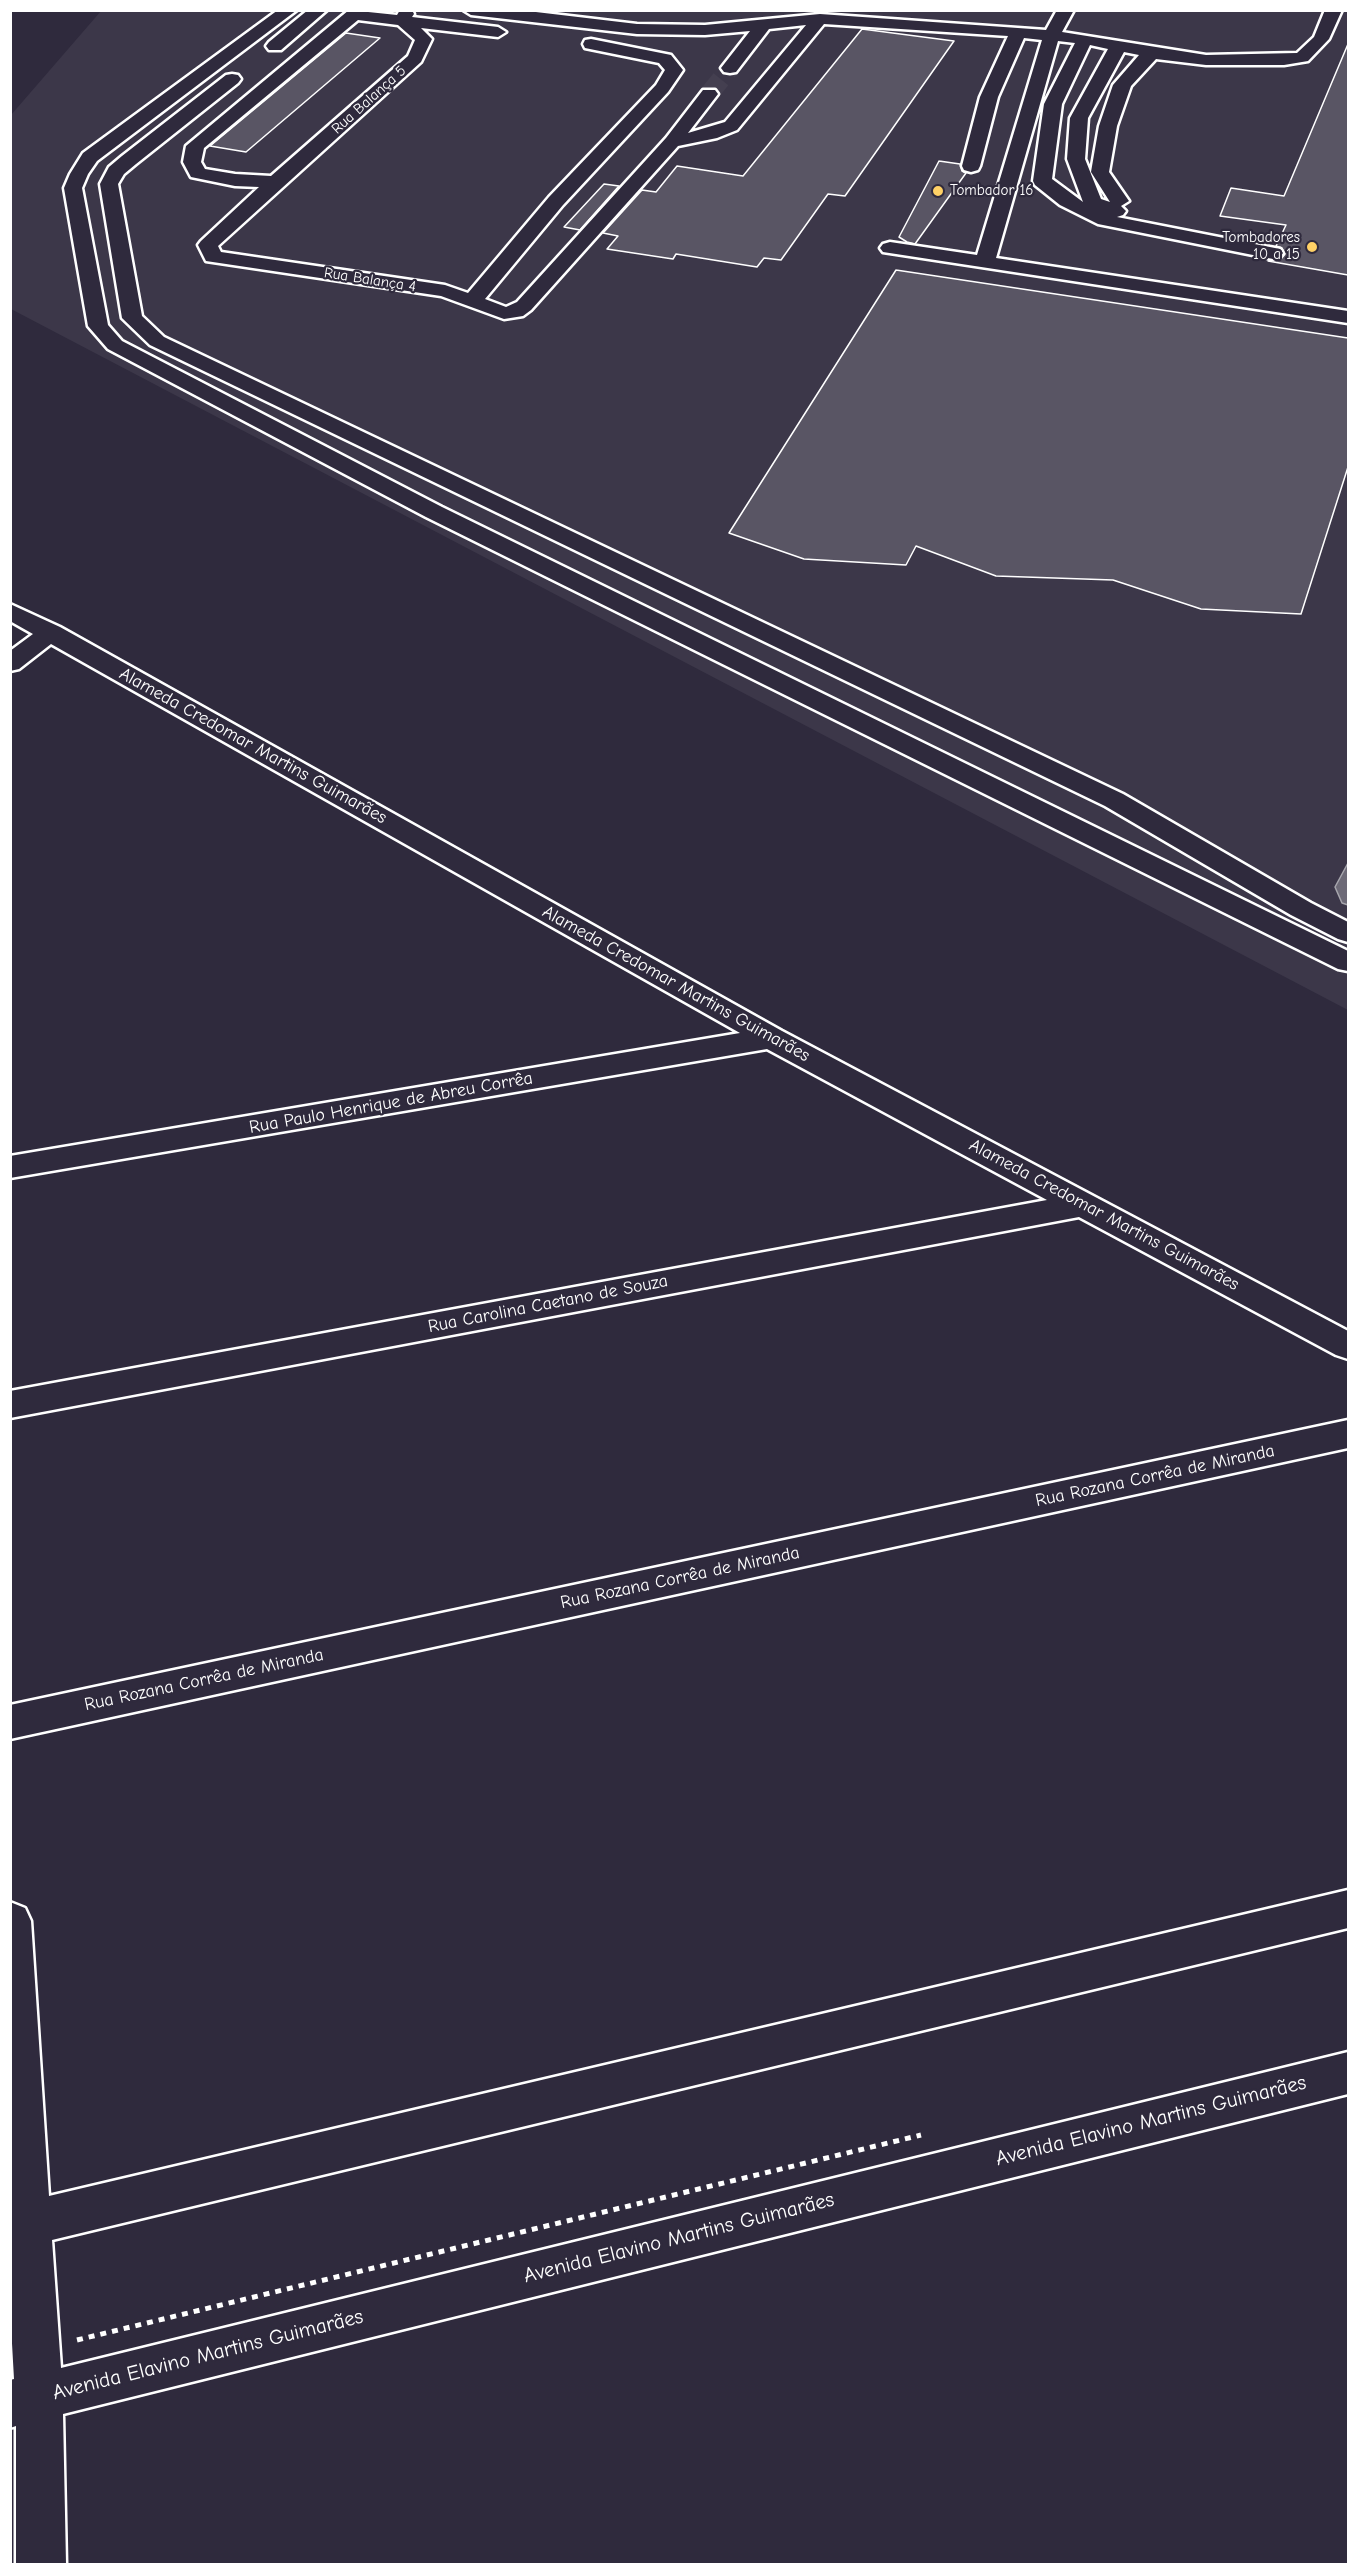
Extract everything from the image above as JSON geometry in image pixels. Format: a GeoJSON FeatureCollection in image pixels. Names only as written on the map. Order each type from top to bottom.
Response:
{"type":"FeatureCollection","features":[{"type":"Feature","properties":{"kind":"street"},"geometry":{"type":"LineString","coordinates":[[319,10],[129,160],[116,171],[109,184],[132,318],[156,341],[562,537],[764,630],[1114,800],[1301,909],[1348,933]]}},
{"type":"Feature","properties":{"kind":"street"},"geometry":{"type":"LineString","coordinates":[[471,10],[637,29],[705,30],[866,16],[1052,34],[1152,53],[1206,60],[1284,60],[1302,57],[1321,39],[1334,10]]}},
{"type":"Feature","properties":{"kind":"street"},"geometry":{"type":"LineString","coordinates":[[985,262],[1052,34],[1066,10]]}},
{"type":"Feature","properties":{"kind":"street"},"geometry":{"type":"LineString","coordinates":[[284,12],[90,157],[79,174],[73,188],[98,326],[115,345],[434,512],[1348,962]]}},
{"type":"Feature","properties":{"kind":"street"},"geometry":{"type":"LineString","coordinates":[[274,182],[235,180],[198,173],[192,162],[195,146],[357,13],[405,15],[518,35]]}},
{"type":"Feature","properties":{"kind":"street","name":"Rua Balança 5"},"geometry":{"type":"LineString","coordinates":[[274,182],[310,153],[416,58],[424,39],[405,15]]}},
{"type":"Feature","properties":{"kind":"street"},"geometry":{"type":"LineString","coordinates":[[672,142],[711,134],[731,126],[820,19]]}},
{"type":"Feature","properties":{"kind":"street"},"geometry":{"type":"LineString","coordinates":[[730,68],[764,24]]}},
{"type":"Feature","properties":{"kind":"street"},"geometry":{"type":"LineString","coordinates":[[971,166],[988,97],[1018,32]]}},
{"type":"Feature","properties":{"kind":"street"},"geometry":{"type":"LineString","coordinates":[[1085,39],[1053,104],[1042,182],[1067,201],[1105,220],[1275,247],[1136,220],[1094,202],[1076,159],[1079,118],[1118,47]]}},
{"type":"Feature","properties":{"kind":"street"},"geometry":{"type":"LineString","coordinates":[[472,301],[556,201],[662,88],[674,70],[665,59],[576,42]]}},
{"type":"Feature","properties":{"kind":"street"},"geometry":{"type":"LineString","coordinates":[[1152,53],[1122,85],[1108,126],[1100,172],[1121,204],[1210,222]]}},
{"type":"Feature","properties":{"kind":"street","name":"Rua Balança 4"},"geometry":{"type":"LineString","coordinates":[[274,182],[208,245],[213,257],[445,291],[504,313],[516,312],[524,306],[672,142],[709,94]]}},
{"type":"Feature","properties":{"kind":"street"},"geometry":{"type":"LineString","coordinates":[[890,248],[1348,317]]}},
{"type":"Feature","properties":{"kind":"street","name":"Alameda Credomar Martins Guimarães"},"geometry":{"type":"LineString","coordinates":[[10,611],[771,1038],[1348,1346]]}},
{"type":"Feature","properties":{"kind":"street"},"geometry":{"type":"LineString","coordinates":[[10,664],[51,633]]}},
{"type":"Feature","properties":{"kind":"street","name":"Rua Paulo Henrique de Abreu Corrêa"},"geometry":{"type":"LineString","coordinates":[[10,1167],[771,1038]]}},
{"type":"Feature","properties":{"kind":"street","name":"Rua Carolina Caetano de Souza"},"geometry":{"type":"LineString","coordinates":[[10,1405],[1085,1204]]}},
{"type":"Feature","properties":{"kind":"street","name":"Rua Rozana Corrêa de Miranda"},"geometry":{"type":"LineString","coordinates":[[10,1722],[1348,1434]]}},
{"type":"Feature","properties":{"kind":"street"},"geometry":{"type":"LineString","coordinates":[[20,2225],[1348,1909]]}},
{"type":"Feature","properties":{"kind":"street"},"geometry":{"type":"LineString","coordinates":[[10,1922],[20,2225],[36,2350],[25,2401],[41,2565]]}},
{"type":"Feature","properties":{"kind":"street","name":"Avenida Elavino Martins Guimarães"},"geometry":{"type":"LineString","coordinates":[[25,2401],[1348,2073]]}},
{"type":"Feature","properties":{"kind":"path"},"geometry":{"type":"LineString","coordinates":[[36,2350],[930,2133]]}},
{"type":"Feature","properties":{"kind":"shaded area"},"geometry":{"type":"Polygon","coordinates":[[[101,11],[1348,11],[1348,1010],[11,309],[11,115],[101,11]]]}},
{"type":"Feature","properties":{"kind":"shaded area"},"geometry":{"type":"Polygon","coordinates":[[[1348,863],[1348,905],[1342,903],[1335,887],[1348,863]]]}},
{"type":"Feature","properties":{"kind":"building"},"geometry":{"type":"Polygon","coordinates":[[[862,29],[954,41],[845,196],[828,194],[781,260],[764,258],[757,267],[676,254],[673,259],[607,249],[618,236],[603,233],[642,190],[656,192],[677,166],[743,176],[862,29]]]}},
{"type":"Feature","properties":{"kind":"building"},"geometry":{"type":"Polygon","coordinates":[[[346,33],[380,38],[246,152],[210,146],[346,33]]]}},
{"type":"Feature","properties":{"kind":"building"},"geometry":{"type":"Polygon","coordinates":[[[1348,44],[1348,275],[1268,261],[1281,259],[1285,254],[1282,248],[1276,246],[1286,225],[1220,216],[1231,188],[1284,196],[1348,44]]]}},
{"type":"Feature","properties":{"kind":"building","name":"Tombador 16"},"geometry":{"type":"Polygon","coordinates":[[[939,161],[960,164],[962,171],[966,173],[915,244],[907,242],[899,237],[939,161]]]}},
{"type":"Feature","properties":{"kind":"building"},"geometry":{"type":"Polygon","coordinates":[[[604,184],[619,186],[580,230],[564,227],[604,184]]]}},
{"type":"Feature","properties":{"kind":"building"},"geometry":{"type":"Polygon","coordinates":[[[896,270],[1348,338],[1348,467],[1301,614],[1201,609],[1113,580],[996,576],[916,546],[906,565],[804,559],[729,533],[896,270]]]}},
{"type":"Feature","properties":{"kind":"tunnel"},"geometry":{"type":"LineString","coordinates":[[709,94],[730,68]]}},
{"type":"Feature","properties":{"kind":"place","name":"Tombador 16"},"geometry":{"type":"Point","coordinates":[938,191]}},
{"type":"Feature","properties":{"kind":"place","name":"Tombadores 10 a 15"},"geometry":{"type":"Point","coordinates":[1312,247]}}]}
